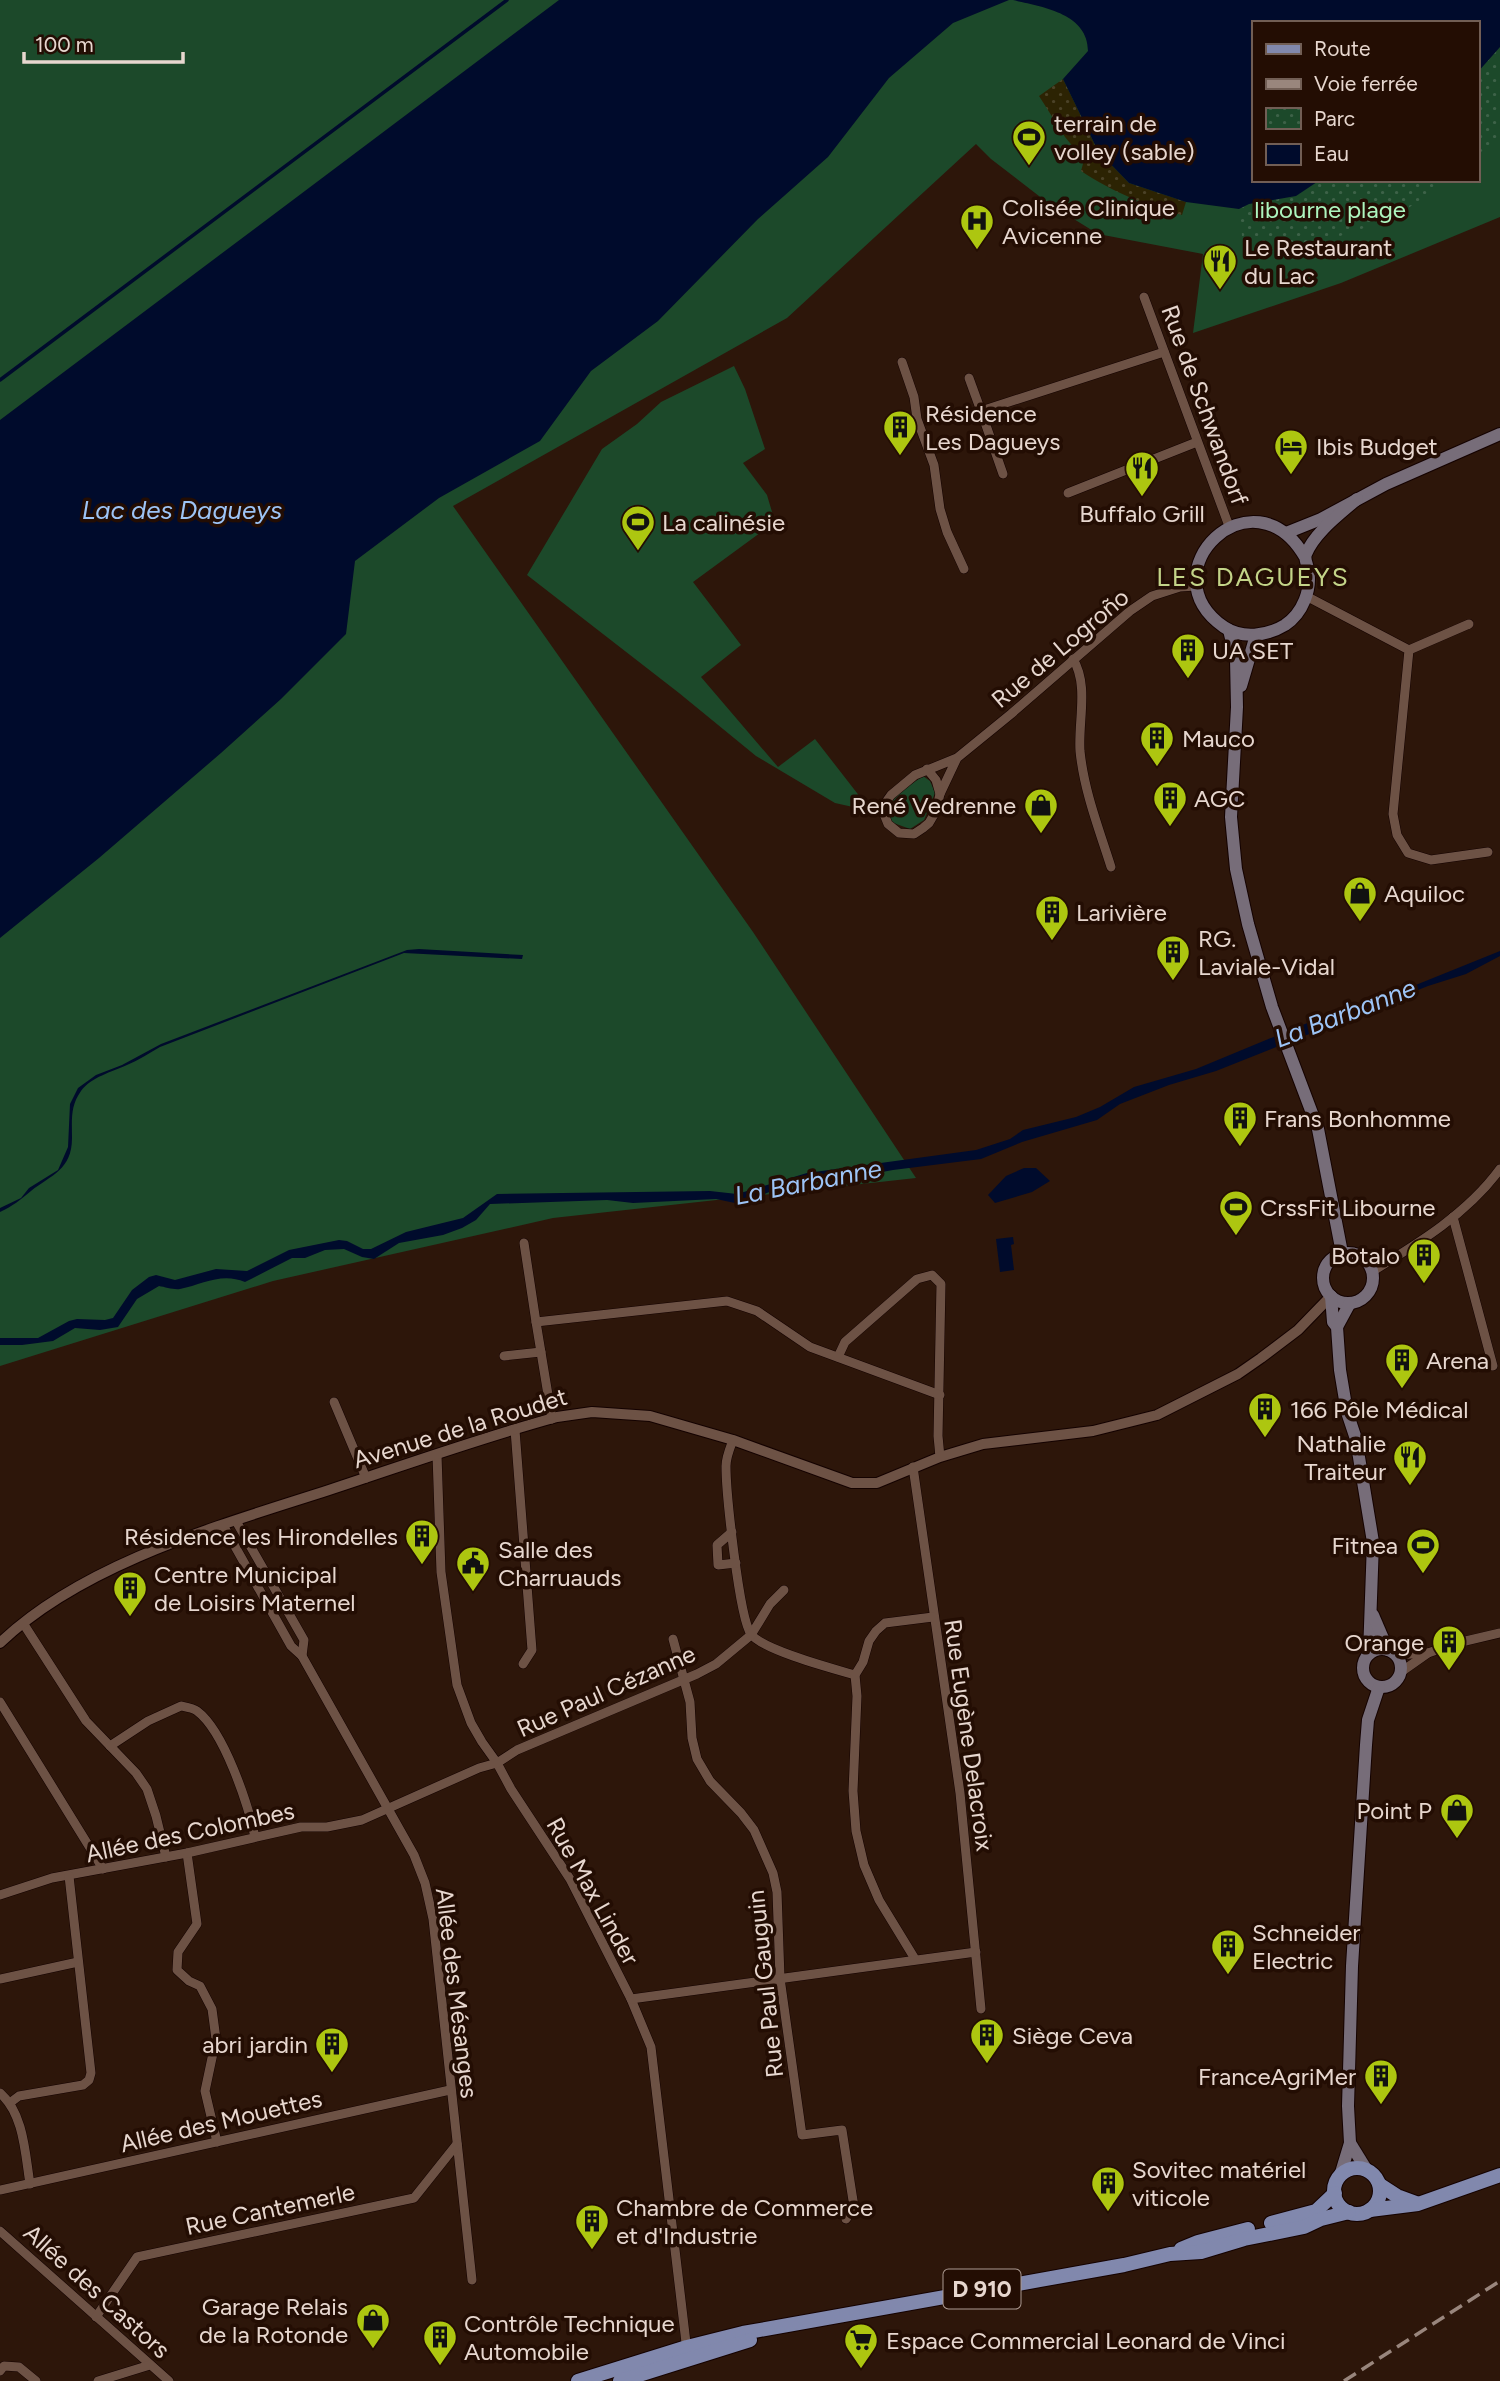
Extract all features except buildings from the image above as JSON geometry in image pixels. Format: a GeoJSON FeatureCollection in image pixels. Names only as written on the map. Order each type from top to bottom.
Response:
{"type":"FeatureCollection","features":[{"type":"Feature","properties":{"kind":"main road"},"geometry":{"type":"LineString","coordinates":[[1286,533],[1306,526],[1404,475],[1500,434]]}},
{"type":"Feature","properties":{"kind":"main road"},"geometry":{"type":"LineString","coordinates":[[1305,556],[1313,541],[1357,499]]}},
{"type":"Feature","properties":{"kind":"main road"},"geometry":{"type":"LineString","coordinates":[[1244,522],[1259,522],[1286,533],[1297,543],[1305,556],[1308,569],[1307,596],[1299,611],[1287,623],[1273,631],[1256,635],[1229,630],[1213,619],[1202,604],[1196,586],[1197,568],[1203,551],[1214,536],[1229,526],[1244,522]]}},
{"type":"Feature","properties":{"kind":"main road"},"geometry":{"type":"LineString","coordinates":[[1229,630],[1236,659],[1237,707],[1231,817],[1236,869],[1248,925],[1272,1007],[1318,1129],[1342,1253]]}},
{"type":"Feature","properties":{"kind":"main road"},"geometry":{"type":"LineString","coordinates":[[1237,707],[1256,635]]}},
{"type":"Feature","properties":{"kind":"main road"},"geometry":{"type":"LineString","coordinates":[[1331,1296],[1341,1302],[1350,1303],[1362,1300],[1368,1294],[1372,1287],[1373,1271],[1366,1259],[1361,1255],[1342,1253],[1335,1256],[1325,1267],[1324,1282],[1331,1296],[1347,1412],[1356,1439],[1373,1542],[1370,1654],[1363,1666],[1363,1673],[1372,1685],[1378,1687],[1393,1684],[1401,1672],[1400,1663],[1392,1653],[1372,1611]]}},
{"type":"Feature","properties":{"kind":"main road"},"geometry":{"type":"LineString","coordinates":[[1335,1324],[1350,1303]]}},
{"type":"Feature","properties":{"kind":"main road"},"geometry":{"type":"LineString","coordinates":[[1370,1654],[1381,1649],[1392,1653]]}},
{"type":"Feature","properties":{"kind":"main road"},"geometry":{"type":"LineString","coordinates":[[1378,1687],[1368,1720],[1352,1966],[1348,2106],[1350,2143],[1336,2182],[1335,2193],[1338,2203],[1356,2214],[1418,2204],[1500,2175]]}},
{"type":"Feature","properties":{"kind":"main road"},"geometry":{"type":"LineString","coordinates":[[1350,2143],[1380,2185],[1397,2196],[1418,2204]]}},
{"type":"Feature","properties":{"kind":"main road"},"geometry":{"type":"LineString","coordinates":[[1340,2176],[1351,2169],[1366,2169]]}},
{"type":"Feature","properties":{"kind":"main road"},"geometry":{"type":"LineString","coordinates":[[1370,2210],[1379,2199],[1380,2185]]}},
{"type":"Feature","properties":{"kind":"main road","name":"D 910"},"geometry":{"type":"LineString","coordinates":[[620,2381],[743,2333],[795,2325],[853,2311],[1124,2265],[1170,2254],[1198,2242],[1316,2211],[1335,2193]]}},
{"type":"Feature","properties":{"kind":"main road","name":"D 910"},"geometry":{"type":"LineString","coordinates":[[1170,2254],[1201,2252],[1304,2227],[1321,2219],[1349,2212]]}},
{"type":"Feature","properties":{"kind":"main road","name":"D 910"},"geometry":{"type":"LineString","coordinates":[[578,2381],[687,2353]]}},
{"type":"Feature","properties":{"kind":"street","name":"Rue de Schwandorf"},"geometry":{"type":"LineString","coordinates":[[1144,297],[1229,526]]}},
{"type":"Feature","properties":{"kind":"street"},"geometry":{"type":"LineString","coordinates":[[981,411],[1164,352]]}},
{"type":"Feature","properties":{"kind":"street"},"geometry":{"type":"LineString","coordinates":[[902,362],[914,397],[917,419],[934,465],[940,509],[964,569]]}},
{"type":"Feature","properties":{"kind":"street"},"geometry":{"type":"LineString","coordinates":[[969,378],[1003,474]]}},
{"type":"Feature","properties":{"kind":"street"},"geometry":{"type":"LineString","coordinates":[[1068,493],[1197,442]]}},
{"type":"Feature","properties":{"kind":"street","name":"Rue de Logroño"},"geometry":{"type":"LineString","coordinates":[[957,758],[929,823],[914,834],[899,833],[888,824],[884,814],[886,802],[915,775],[957,758],[1130,611],[1152,596],[1180,587],[1196,586]]}},
{"type":"Feature","properties":{"kind":"street"},"geometry":{"type":"LineString","coordinates":[[1307,596],[1409,650]]}},
{"type":"Feature","properties":{"kind":"street"},"geometry":{"type":"LineString","coordinates":[[1409,650],[1469,624]]}},
{"type":"Feature","properties":{"kind":"street"},"geometry":{"type":"LineString","coordinates":[[1409,650],[1393,814],[1397,835],[1408,853],[1431,860],[1488,852]]}},
{"type":"Feature","properties":{"kind":"street"},"geometry":{"type":"LineString","coordinates":[[1073,659],[1080,674],[1080,750],[1085,780],[1111,867]]}},
{"type":"Feature","properties":{"kind":"street"},"geometry":{"type":"LineString","coordinates":[[927,769],[936,780],[940,794]]}},
{"type":"Feature","properties":{"kind":"street"},"geometry":{"type":"LineString","coordinates":[[1373,1271],[1453,1217],[1489,1184],[1500,1169]]}},
{"type":"Feature","properties":{"kind":"street"},"geometry":{"type":"LineString","coordinates":[[1453,1217],[1493,1366]]}},
{"type":"Feature","properties":{"kind":"street"},"geometry":{"type":"LineString","coordinates":[[524,1242],[552,1419]]}},
{"type":"Feature","properties":{"kind":"street"},"geometry":{"type":"LineString","coordinates":[[838,1357],[845,1342],[917,1279],[932,1275],[941,1284],[940,1457]]}},
{"type":"Feature","properties":{"kind":"street","name":"Avenue de la Roudet"},"geometry":{"type":"LineString","coordinates":[[0,1643],[23,1623],[95,1577],[131,1560],[223,1525],[552,1419],[592,1412],[650,1416],[733,1440],[852,1483],[877,1483],[940,1457],[983,1444],[1093,1431],[1157,1415],[1238,1374],[1286,1340],[1331,1296]]}},
{"type":"Feature","properties":{"kind":"street"},"geometry":{"type":"LineString","coordinates":[[536,1322],[727,1301],[757,1311],[810,1347],[940,1395]]}},
{"type":"Feature","properties":{"kind":"street"},"geometry":{"type":"LineString","coordinates":[[1313,1316],[1335,1324]]}},
{"type":"Feature","properties":{"kind":"street"},"geometry":{"type":"LineString","coordinates":[[504,1356],[541,1352]]}},
{"type":"Feature","properties":{"kind":"street"},"geometry":{"type":"LineString","coordinates":[[334,1402],[366,1478]]}},
{"type":"Feature","properties":{"kind":"street"},"geometry":{"type":"LineString","coordinates":[[515,1430],[532,1650],[523,1664]]}},
{"type":"Feature","properties":{"kind":"street"},"geometry":{"type":"LineString","coordinates":[[733,1440],[726,1463],[732,1532],[751,1634],[773,1648],[855,1675]]}},
{"type":"Feature","properties":{"kind":"street","name":"Rue Max Linder"},"geometry":{"type":"LineString","coordinates":[[437,1455],[441,1572],[457,1685],[471,1723],[510,1789],[570,1879],[631,2000],[651,2047],[687,2353]]}},
{"type":"Feature","properties":{"kind":"street","name":"Rue Eugène Delacroix"},"geometry":{"type":"LineString","coordinates":[[913,1467],[960,1793],[981,2009]]}},
{"type":"Feature","properties":{"kind":"street","name":"Allée des Mésanges"},"geometry":{"type":"LineString","coordinates":[[236,1521],[304,1640],[302,1656]]}},
{"type":"Feature","properties":{"kind":"street","name":"Allée des Mésanges"},"geometry":{"type":"LineString","coordinates":[[223,1525],[291,1646],[302,1656],[388,1808],[414,1855],[425,1883],[433,1919],[472,2280]]}},
{"type":"Feature","properties":{"kind":"street"},"geometry":{"type":"LineString","coordinates":[[732,1532],[717,1545],[718,1565],[736,1563]]}},
{"type":"Feature","properties":{"kind":"street","name":"Rue Paul Cézanne"},"geometry":{"type":"LineString","coordinates":[[388,1808],[497,1763],[517,1750],[685,1680],[716,1664],[751,1634],[770,1604],[784,1590]]}},
{"type":"Feature","properties":{"kind":"street"},"geometry":{"type":"LineString","coordinates":[[915,1959],[879,1900],[864,1865],[856,1831],[852,1791],[857,1696],[855,1675],[863,1662],[869,1641],[885,1623],[933,1617]]}},
{"type":"Feature","properties":{"kind":"street"},"geometry":{"type":"LineString","coordinates":[[23,1623],[86,1721],[136,1773],[147,1789],[166,1857]]}},
{"type":"Feature","properties":{"kind":"street"},"geometry":{"type":"LineString","coordinates":[[1401,1672],[1428,1653],[1500,1633]]}},
{"type":"Feature","properties":{"kind":"street","name":"Rue Paul Gauguin"},"geometry":{"type":"LineString","coordinates":[[673,1639],[690,1702],[692,1738],[697,1759],[710,1781],[754,1830],[773,1873],[777,1892],[780,1978],[802,2135],[842,2130],[854,2207],[846,2219]]}},
{"type":"Feature","properties":{"kind":"street"},"geometry":{"type":"LineString","coordinates":[[1392,1653],[1428,1653]]}},
{"type":"Feature","properties":{"kind":"street"},"geometry":{"type":"LineString","coordinates":[[0,1702],[103,1869]]}},
{"type":"Feature","properties":{"kind":"street"},"geometry":{"type":"LineString","coordinates":[[110,1746],[148,1721],[181,1706],[196,1710],[212,1727],[238,1779],[255,1837]]}},
{"type":"Feature","properties":{"kind":"street","name":"Allée des Colombes"},"geometry":{"type":"LineString","coordinates":[[0,1895],[52,1878],[187,1853],[301,1827],[327,1827],[362,1820],[388,1808]]}},
{"type":"Feature","properties":{"kind":"street"},"geometry":{"type":"LineString","coordinates":[[187,1853],[197,1924],[178,1952],[177,1970],[189,1981],[200,1986],[212,2009],[216,2039],[205,2091],[217,2142]]}},
{"type":"Feature","properties":{"kind":"street"},"geometry":{"type":"LineString","coordinates":[[11,2102],[19,2096],[83,2085],[89,2080],[91,2073],[69,1876]]}},
{"type":"Feature","properties":{"kind":"street"},"geometry":{"type":"LineString","coordinates":[[631,2000],[976,1952]]}},
{"type":"Feature","properties":{"kind":"street"},"geometry":{"type":"LineString","coordinates":[[0,1979],[78,1962]]}},
{"type":"Feature","properties":{"kind":"street","name":"Allée des Mouettes"},"geometry":{"type":"LineString","coordinates":[[0,2190],[450,2090]]}},
{"type":"Feature","properties":{"kind":"street"},"geometry":{"type":"LineString","coordinates":[[0,2093],[11,2102],[20,2127],[30,2184]]}},
{"type":"Feature","properties":{"kind":"street","name":"Rue Cantemerle"},"geometry":{"type":"LineString","coordinates":[[96,2317],[137,2257],[414,2198],[457,2144]]}},
{"type":"Feature","properties":{"kind":"street","name":"Allée des Castors"},"geometry":{"type":"LineString","coordinates":[[0,2231],[169,2381]]}},
{"type":"Feature","properties":{"kind":"street"},"geometry":{"type":"LineString","coordinates":[[98,2381],[150,2365]]}},
{"type":"Feature","properties":{"kind":"street"},"geometry":{"type":"LineString","coordinates":[[0,2371],[4,2366],[19,2367],[36,2381]]}},
{"type":"Feature","properties":{"kind":"green space"},"geometry":{"type":"Polygon","coordinates":[[[0,0],[1500,0],[1500,217],[1341,283],[1193,333],[1203,254],[1098,234],[1048,203],[976,144],[787,318],[453,506],[753,932],[916,1178],[553,1218],[273,1281],[0,1366],[0,0]]]}},
{"type":"Feature","properties":{"kind":"green space"},"geometry":{"type":"Polygon","coordinates":[[[1500,47],[1500,138],[1479,154],[1479,71],[1500,47]]]}},
{"type":"Feature","properties":{"kind":"green space","name":"libourne plage"},"geometry":{"type":"Polygon","coordinates":[[[1317,182],[1442,182],[1405,210],[1367,227],[1327,240],[1244,253],[1239,209],[1249,204],[1296,196],[1317,182]]]}},
{"type":"Feature","properties":{"kind":"green space","name":"La calinésie"},"geometry":{"type":"Polygon","coordinates":[[[734,366],[745,389],[765,449],[743,463],[767,495],[775,522],[693,582],[741,645],[701,677],[778,767],[815,739],[871,811],[835,803],[756,756],[527,575],[602,449],[637,424],[661,402],[734,366]]]}},
{"type":"Feature","properties":{"kind":"green space"},"geometry":{"type":"Polygon","coordinates":[[[923,776],[930,781],[935,793],[924,820],[910,829],[891,822],[887,813],[892,798],[923,776]]]}},
{"type":"Feature","properties":{"kind":"sand","name":"libourne plage"},"geometry":{"type":"Polygon","coordinates":[[[1063,79],[1098,151],[1129,183],[1186,202],[1182,215],[1130,197],[1081,171],[1084,160],[1065,137],[1039,96],[1063,79]]]}},
{"type":"Feature","properties":{"kind":"water","name":"Lac des Dagueys"},"geometry":{"type":"Polygon","coordinates":[[[559,0],[1009,0],[953,23],[889,78],[828,157],[758,219],[658,321],[591,371],[540,441],[439,498],[355,561],[346,634],[281,699],[221,753],[99,858],[0,938],[0,420],[559,0]]]}},
{"type":"Feature","properties":{"kind":"water"},"geometry":{"type":"Polygon","coordinates":[[[1013,0],[1500,0],[1500,47],[1479,71],[1479,21],[1252,21],[1252,182],[1317,182],[1296,196],[1249,204],[1239,209],[1186,202],[1129,183],[1098,151],[1063,79],[1088,51],[1086,38],[1072,20],[1013,0]]]}},
{"type":"Feature","properties":{"kind":"water"},"geometry":{"type":"Polygon","coordinates":[[[407,950],[523,955],[522,959],[404,953],[160,1047],[102,1075],[85,1086],[75,1102],[71,1149],[64,1165],[53,1176],[16,1203],[0,1212],[0,1208],[21,1198],[29,1188],[58,1170],[68,1147],[70,1104],[78,1088],[96,1075],[122,1065],[161,1044],[407,950]]]}},
{"type":"Feature","properties":{"kind":"water","name":"La Barbanne"},"geometry":{"type":"Polygon","coordinates":[[[1500,951],[1500,956],[1466,974],[1348,1015],[1322,1029],[1216,1071],[1120,1104],[1097,1120],[1022,1142],[981,1159],[786,1185],[745,1202],[735,1203],[716,1199],[633,1203],[607,1200],[490,1204],[476,1220],[462,1228],[443,1235],[399,1243],[374,1259],[344,1249],[325,1250],[305,1258],[292,1258],[245,1282],[228,1278],[180,1289],[159,1286],[137,1299],[118,1327],[100,1330],[75,1328],[53,1341],[0,1345],[0,1338],[38,1338],[77,1319],[113,1318],[132,1290],[149,1277],[156,1275],[175,1280],[216,1269],[247,1271],[289,1250],[339,1240],[363,1249],[371,1249],[406,1232],[463,1218],[497,1194],[710,1191],[737,1194],[807,1173],[976,1150],[1010,1139],[1023,1130],[1076,1117],[1100,1107],[1134,1087],[1196,1069],[1334,1012],[1381,999],[1500,951]]]}},
{"type":"Feature","properties":{"kind":"water"},"geometry":{"type":"Polygon","coordinates":[[[1024,1168],[1036,1168],[1050,1181],[1032,1192],[995,1203],[988,1195],[1006,1176],[1024,1168]]]}},
{"type":"Feature","properties":{"kind":"water"},"geometry":{"type":"Polygon","coordinates":[[[1013,1237],[1014,1244],[1011,1245],[1014,1270],[1000,1272],[996,1239],[1013,1237]]]}},
{"type":"Feature","properties":{"kind":"waterway"},"geometry":{"type":"LineString","coordinates":[[0,380],[507,0]]}},
{"type":"Feature","properties":{"kind":"railway"},"geometry":{"type":"LineString","coordinates":[[1344,2381],[1500,2281]]}},
{"type":"Feature","properties":{"kind":"place","name":"terrain de volley (sable)"},"geometry":{"type":"Point","coordinates":[1029,167]}},
{"type":"Feature","properties":{"kind":"place","name":"Colisée Clinique Avicenne"},"geometry":{"type":"Point","coordinates":[977,251]}},
{"type":"Feature","properties":{"kind":"place","name":"Le Restaurant du Lac"},"geometry":{"type":"Point","coordinates":[1220,291]}},
{"type":"Feature","properties":{"kind":"place","name":"Résidence Les Dagueys"},"geometry":{"type":"Point","coordinates":[900,457]}},
{"type":"Feature","properties":{"kind":"place","name":"Ibis Budget"},"geometry":{"type":"Point","coordinates":[1291,476]}},
{"type":"Feature","properties":{"kind":"place","name":"Buffalo Grill"},"geometry":{"type":"Point","coordinates":[1142,498]}},
{"type":"Feature","properties":{"kind":"place","name":"La calinésie"},"geometry":{"type":"Point","coordinates":[638,552]}},
{"type":"Feature","properties":{"kind":"place","name":"UA SET"},"geometry":{"type":"Point","coordinates":[1188,680]}},
{"type":"Feature","properties":{"kind":"place","name":"Mauco"},"geometry":{"type":"Point","coordinates":[1157,768]}},
{"type":"Feature","properties":{"kind":"place","name":"AGC"},"geometry":{"type":"Point","coordinates":[1170,828]}},
{"type":"Feature","properties":{"kind":"place","name":"René Vedrenne"},"geometry":{"type":"Point","coordinates":[1041,835]}},
{"type":"Feature","properties":{"kind":"place","name":"Aquiloc"},"geometry":{"type":"Point","coordinates":[1360,923]}},
{"type":"Feature","properties":{"kind":"place","name":"Larivière"},"geometry":{"type":"Point","coordinates":[1052,942]}},
{"type":"Feature","properties":{"kind":"place","name":"RG. Laviale-Vidal"},"geometry":{"type":"Point","coordinates":[1173,982]}},
{"type":"Feature","properties":{"kind":"place","name":"Frans Bonhomme"},"geometry":{"type":"Point","coordinates":[1240,1148]}},
{"type":"Feature","properties":{"kind":"place","name":"CrssFit Libourne"},"geometry":{"type":"Point","coordinates":[1236,1237]}},
{"type":"Feature","properties":{"kind":"place","name":"Botalo"},"geometry":{"type":"Point","coordinates":[1424,1285]}},
{"type":"Feature","properties":{"kind":"place","name":"Arena"},"geometry":{"type":"Point","coordinates":[1402,1390]}},
{"type":"Feature","properties":{"kind":"place","name":"166 Pôle Médical"},"geometry":{"type":"Point","coordinates":[1265,1439]}},
{"type":"Feature","properties":{"kind":"place","name":"Nathalie Traiteur"},"geometry":{"type":"Point","coordinates":[1410,1487]}},
{"type":"Feature","properties":{"kind":"place","name":"Résidence les Hirondelles"},"geometry":{"type":"Point","coordinates":[422,1566]}},
{"type":"Feature","properties":{"kind":"place","name":"Fitnea"},"geometry":{"type":"Point","coordinates":[1423,1575]}},
{"type":"Feature","properties":{"kind":"place","name":"Salle des Charruauds"},"geometry":{"type":"Point","coordinates":[473,1593]}},
{"type":"Feature","properties":{"kind":"place","name":"Centre Municipal de Loisirs Maternel"},"geometry":{"type":"Point","coordinates":[130,1618]}},
{"type":"Feature","properties":{"kind":"place","name":"Orange"},"geometry":{"type":"Point","coordinates":[1449,1672]}},
{"type":"Feature","properties":{"kind":"place","name":"Point P"},"geometry":{"type":"Point","coordinates":[1457,1840]}},
{"type":"Feature","properties":{"kind":"place","name":"Schneider Electric"},"geometry":{"type":"Point","coordinates":[1228,1976]}},
{"type":"Feature","properties":{"kind":"place","name":"Siège Ceva"},"geometry":{"type":"Point","coordinates":[987,2065]}},
{"type":"Feature","properties":{"kind":"place","name":"abri jardin"},"geometry":{"type":"Point","coordinates":[332,2074]}},
{"type":"Feature","properties":{"kind":"place","name":"FranceAgriMer"},"geometry":{"type":"Point","coordinates":[1381,2106]}},
{"type":"Feature","properties":{"kind":"place","name":"Sovitec matériel viticole"},"geometry":{"type":"Point","coordinates":[1108,2213]}},
{"type":"Feature","properties":{"kind":"place","name":"Chambre de Commerce et d'Industrie"},"geometry":{"type":"Point","coordinates":[592,2251]}},
{"type":"Feature","properties":{"kind":"place","name":"Garage Relais de la Rotonde"},"geometry":{"type":"Point","coordinates":[373,2350]}},
{"type":"Feature","properties":{"kind":"place","name":"Contrôle Technique Automobile"},"geometry":{"type":"Point","coordinates":[440,2367]}},
{"type":"Feature","properties":{"kind":"place","name":"Espace Commercial Leonard de Vinci"},"geometry":{"type":"Point","coordinates":[861,2370]}},
{"type":"Feature","properties":{"kind":"district","name":"LES DAGUEYS"},"geometry":{"type":"Point","coordinates":[1253,577]}}]}
